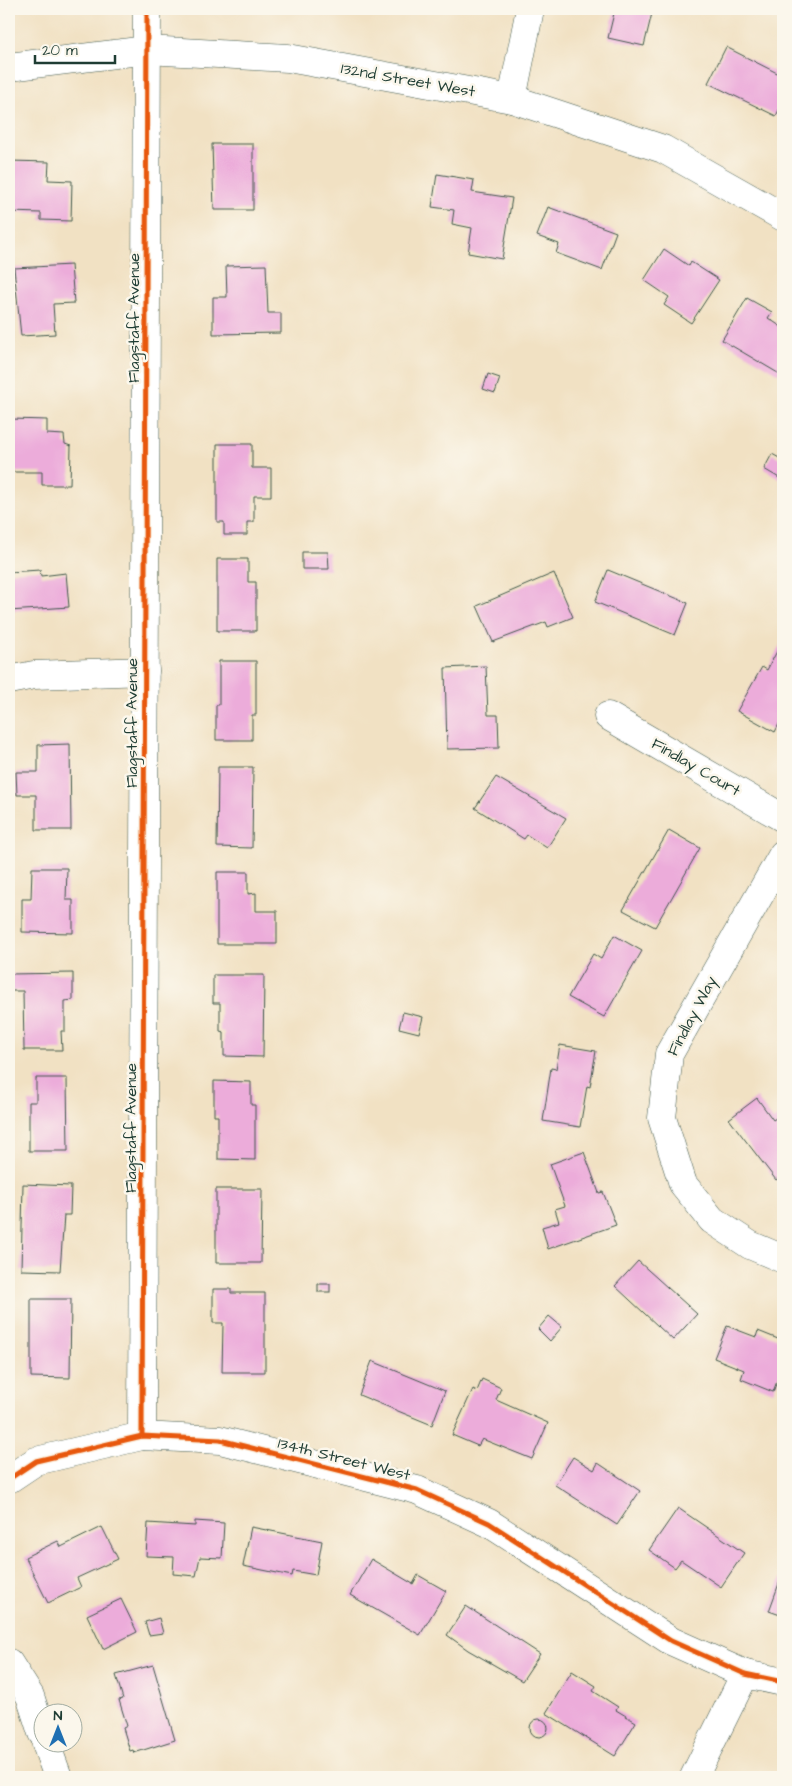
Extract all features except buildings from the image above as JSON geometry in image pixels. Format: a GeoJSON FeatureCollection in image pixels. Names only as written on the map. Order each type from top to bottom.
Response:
{"type":"FeatureCollection","features":[{"type":"Feature","properties":{"kind":"street","name":"Flagstaff Avenue"},"geometry":{"type":"LineString","coordinates":[[142,1436],[147,9]]}},
{"type":"Feature","properties":{"kind":"street"},"geometry":{"type":"LineString","coordinates":[[512,99],[530,9]]}},
{"type":"Feature","properties":{"kind":"street","name":"132nd Street West"},"geometry":{"type":"LineString","coordinates":[[9,67],[147,50],[288,58],[512,99],[663,149],[783,217]]}},
{"type":"Feature","properties":{"kind":"street"},"geometry":{"type":"LineString","coordinates":[[9,680],[34,675],[145,671]]}},
{"type":"Feature","properties":{"kind":"street","name":"Findlay Court"},"geometry":{"type":"LineString","coordinates":[[608,716],[783,818]]}},
{"type":"Feature","properties":{"kind":"street","name":"Findlay Way"},"geometry":{"type":"LineString","coordinates":[[783,854],[669,1054],[662,1118],[683,1184],[712,1220],[750,1246],[783,1259]]}},
{"type":"Feature","properties":{"kind":"street","name":"134th Street West"},"geometry":{"type":"LineString","coordinates":[[9,1478],[36,1461],[142,1436],[220,1440],[417,1490],[489,1523],[671,1641],[746,1674],[783,1682]]}},
{"type":"Feature","properties":{"kind":"street"},"geometry":{"type":"LineString","coordinates":[[9,1663],[30,1696],[33,1704]]}},
{"type":"Feature","properties":{"kind":"street"},"geometry":{"type":"LineString","coordinates":[[694,1777],[746,1674]]}},
{"type":"Feature","properties":{"kind":"street"},"geometry":{"type":"LineString","coordinates":[[50,1754],[58,1777]]}},
{"type":"Feature","properties":{"kind":"cycle path"},"geometry":{"type":"LineString","coordinates":[[142,1436],[147,9]]}},
{"type":"Feature","properties":{"kind":"cycle path"},"geometry":{"type":"LineString","coordinates":[[9,1479],[36,1461],[142,1436],[220,1440],[417,1490],[489,1523],[671,1641],[745,1674],[783,1682]]}}]}
